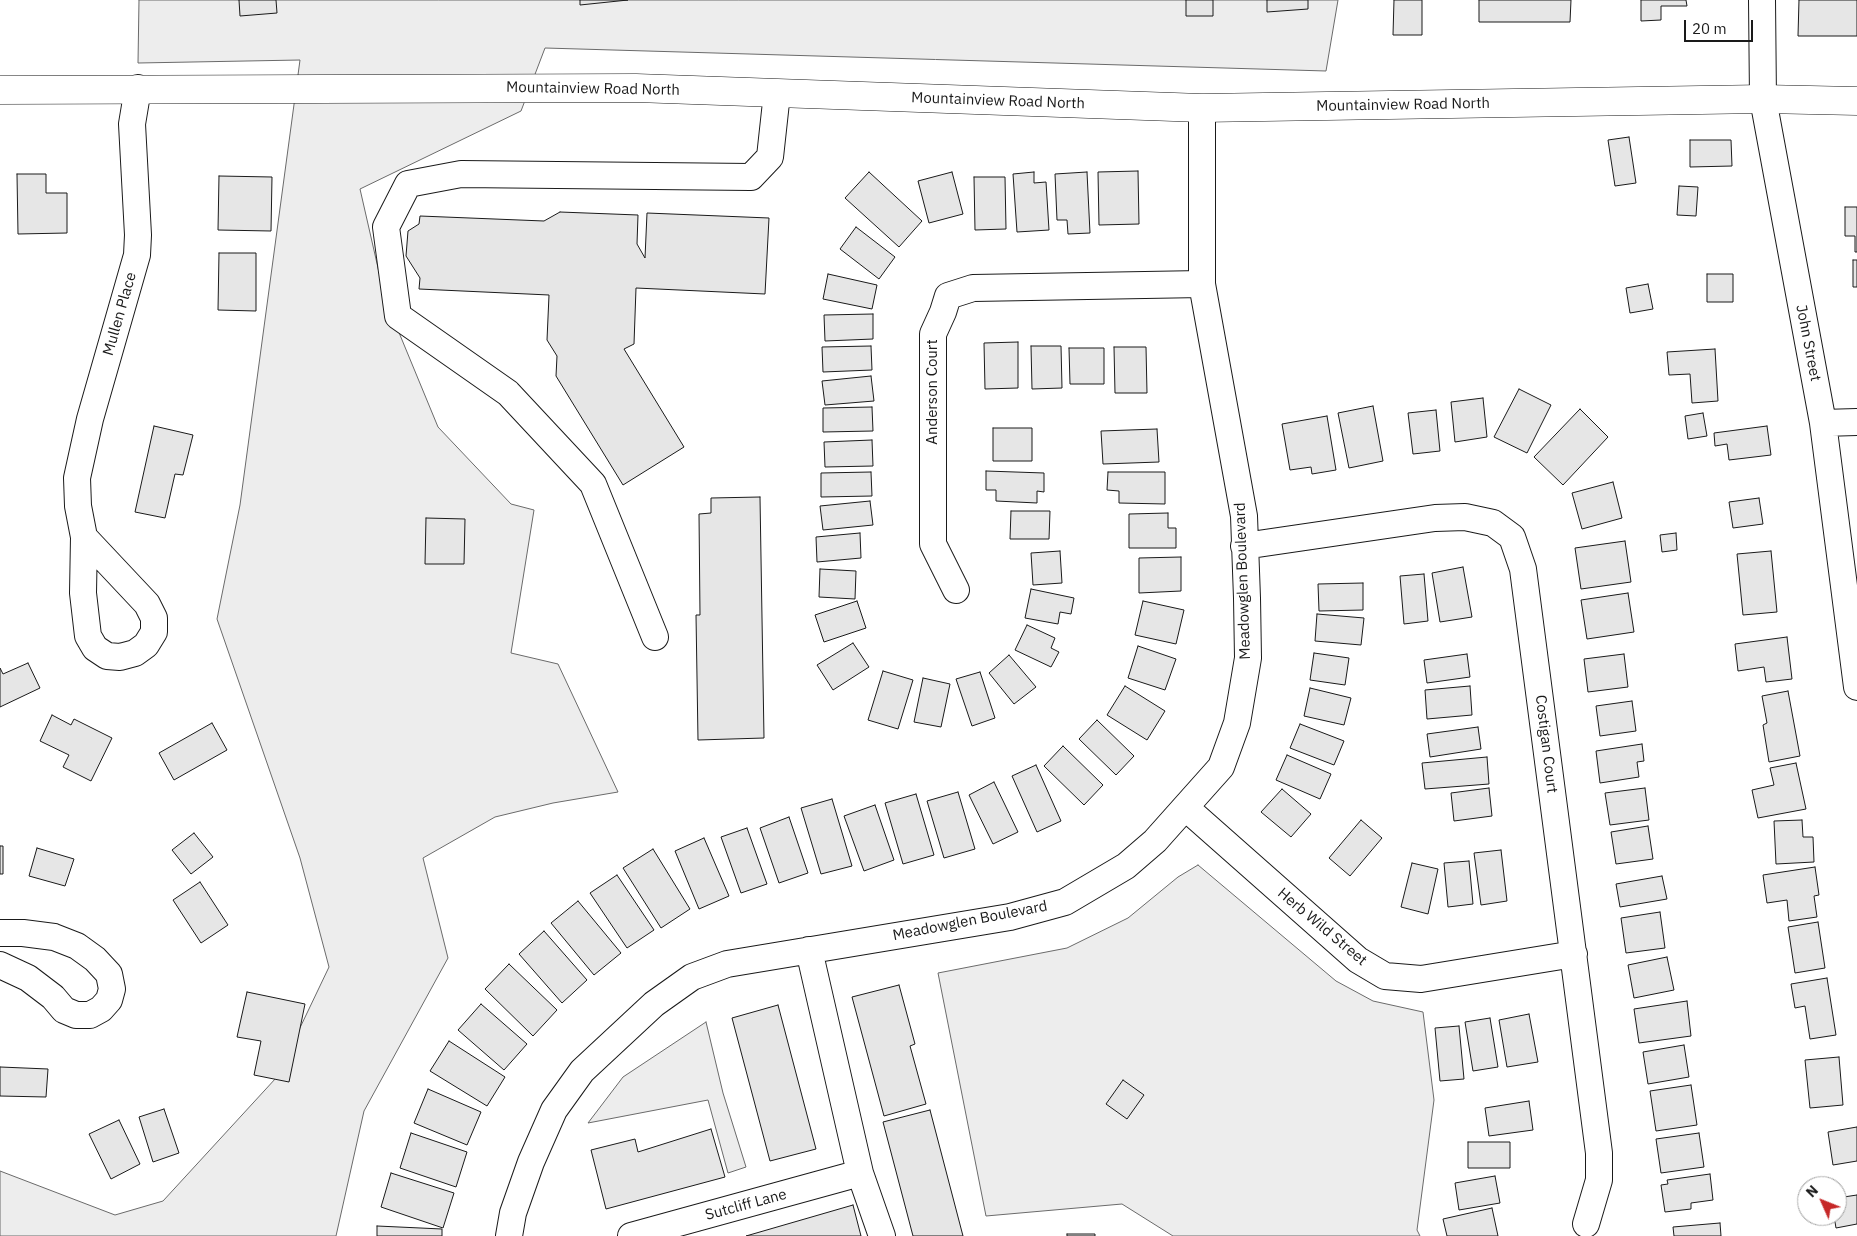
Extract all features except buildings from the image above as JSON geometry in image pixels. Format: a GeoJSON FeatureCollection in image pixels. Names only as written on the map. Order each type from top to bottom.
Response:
{"type":"FeatureCollection","features":[{"type":"Feature","properties":{"kind":"main road","name":"Mountainview Road North"},"geometry":{"type":"LineString","coordinates":[[0,90],[138,88],[636,88],[1202,108],[1763,99],[1857,101]]}},
{"type":"Feature","properties":{"kind":"street","name":"John Street"},"geometry":{"type":"LineString","coordinates":[[1762,0],[1763,99],[1823,423],[1857,687]]}},
{"type":"Feature","properties":{"kind":"street","name":"Mullen Place"},"geometry":{"type":"LineString","coordinates":[[84,537],[78,506],[77,478],[82,449],[137,255],[138,235],[132,124],[138,88]]}},
{"type":"Feature","properties":{"kind":"street"},"geometry":{"type":"LineString","coordinates":[[654,636],[593,484],[508,392],[398,316],[386,227],[408,184],[462,174],[751,177],[770,157],[777,93]]}},
{"type":"Feature","properties":{"kind":"street","name":"Meadowglen Boulevard"},"geometry":{"type":"LineString","coordinates":[[509,1236],[513,1213],[531,1162],[554,1110],[582,1071],[654,1004],[692,977],[727,964],[1010,917],[1065,902],[1126,866],[1155,841],[1221,767],[1237,723],[1248,658],[1247,598],[1244,516],[1202,284],[1202,108]]}},
{"type":"Feature","properties":{"kind":"street","name":"Anderson Court"},"geometry":{"type":"LineString","coordinates":[[956,590],[933,544],[933,334],[948,296],[973,288],[1202,284]]}},
{"type":"Feature","properties":{"kind":"street"},"geometry":{"type":"LineString","coordinates":[[1823,423],[1857,422]]}},
{"type":"Feature","properties":{"kind":"street","name":"Costigan Court"},"geometry":{"type":"LineString","coordinates":[[1244,546],[1435,518],[1465,517],[1493,523],[1512,536],[1523,569],[1599,1153],[1599,1180],[1586,1224]]}},
{"type":"Feature","properties":{"kind":"street","name":"Herb Wild Street"},"geometry":{"type":"LineString","coordinates":[[1186,808],[1358,960],[1385,976],[1421,979],[1574,954]]}},
{"type":"Feature","properties":{"kind":"street"},"geometry":{"type":"LineString","coordinates":[[0,933],[23,933],[54,937],[77,946],[95,959],[109,974],[112,989],[109,1000],[101,1009],[90,1015],[76,1015],[64,1010],[53,997],[28,978],[0,965]]}},
{"type":"Feature","properties":{"kind":"street"},"geometry":{"type":"LineString","coordinates":[[809,950],[860,1174],[882,1236]]}},
{"type":"Feature","properties":{"kind":"street","name":"Sutcliff Lane"},"geometry":{"type":"LineString","coordinates":[[631,1236],[860,1174]]}},
{"type":"Feature","properties":{"kind":"shaded area"},"geometry":{"type":"Polygon","coordinates":[[[139,0],[1338,0],[1326,71],[545,48],[521,111],[360,189],[381,281],[400,335],[438,427],[511,504],[534,510],[511,653],[558,664],[618,792],[553,803],[495,817],[423,858],[448,958],[364,1111],[336,1236],[0,1236],[0,1171],[115,1215],[163,1201],[276,1078],[329,967],[300,858],[217,619],[240,505],[300,60],[138,63],[139,0]]]}},
{"type":"Feature","properties":{"kind":"shaded area"},"geometry":{"type":"Polygon","coordinates":[[[1198,865],[1336,981],[1373,1001],[1423,1012],[1434,1100],[1417,1230],[1420,1236],[1173,1236],[1122,1204],[986,1216],[938,973],[1067,948],[1128,918],[1178,877],[1198,865]]]}},
{"type":"Feature","properties":{"kind":"shaded area"},"geometry":{"type":"Polygon","coordinates":[[[706,1022],[723,1093],[746,1167],[728,1173],[708,1100],[588,1123],[623,1077],[706,1022]]]}}]}
